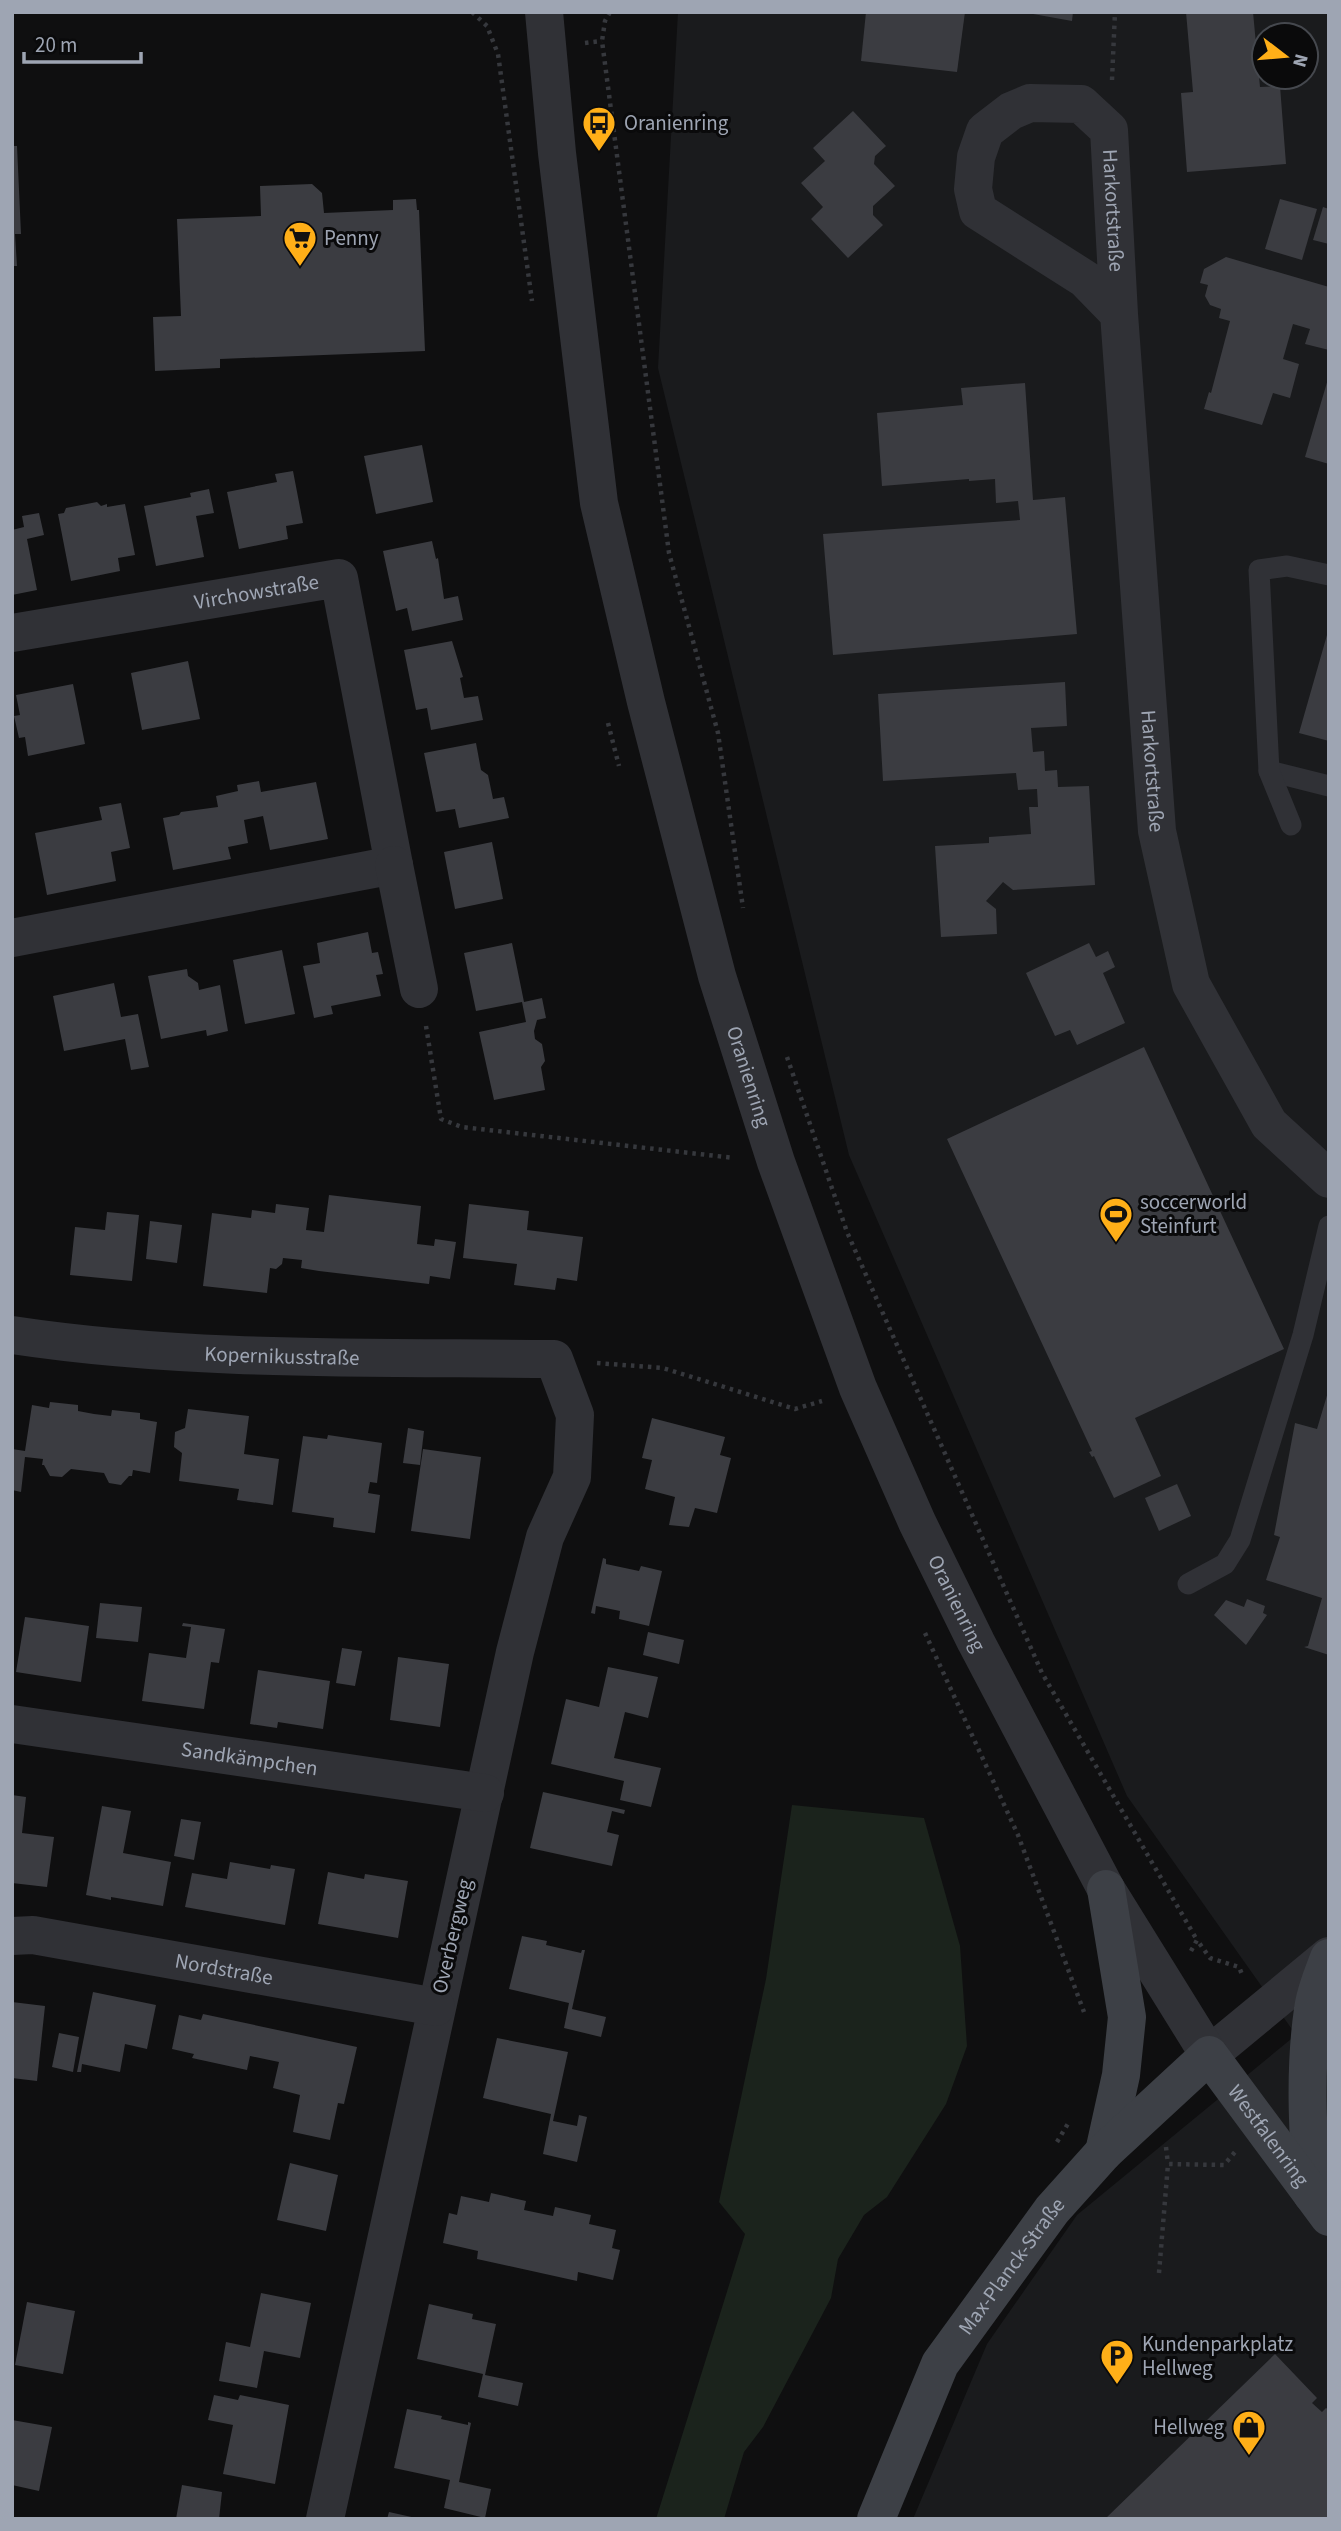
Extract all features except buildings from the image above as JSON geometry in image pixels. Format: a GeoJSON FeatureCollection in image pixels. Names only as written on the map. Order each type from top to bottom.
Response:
{"type":"FeatureCollection","features":[{"type":"Feature","properties":{"kind":"main road"},"geometry":{"type":"LineString","coordinates":[[1104,2152],[1122,2075],[1127,2017],[1106,1889]]}},
{"type":"Feature","properties":{"kind":"main road"},"geometry":{"type":"LineString","coordinates":[[1321,2206],[1308,2085],[1313,2007],[1329,1957]]}},
{"type":"Feature","properties":{"kind":"main road","name":"Max-Planck-Straße"},"geometry":{"type":"LineString","coordinates":[[876,2519],[940,2364],[1052,2210],[1104,2152],[1209,2056]]}},
{"type":"Feature","properties":{"kind":"main road","name":"Westfalenring"},"geometry":{"type":"LineString","coordinates":[[1209,2056],[1321,2206]]}},
{"type":"Feature","properties":{"kind":"street","name":"Oranienring"},"geometry":{"type":"LineString","coordinates":[[544,12],[557,153],[599,503],[646,702],[717,976],[776,1163],[858,1388],[917,1522],[976,1642],[1106,1889],[1209,2056]]}},
{"type":"Feature","properties":{"kind":"street","name":"Harkortstraße"},"geometry":{"type":"LineString","coordinates":[[1119,314],[1086,279],[978,211],[974,188],[976,157],[985,131],[1011,111],[1030,103],[1081,104],[1110,130],[1119,314],[1157,831],[1191,985],[1269,1124],[1329,1178]]}},
{"type":"Feature","properties":{"kind":"street","name":"Virchowstraße"},"geometry":{"type":"LineString","coordinates":[[12,633],[339,578],[419,989]]}},
{"type":"Feature","properties":{"kind":"street"},"geometry":{"type":"LineString","coordinates":[[12,938],[394,865]]}},
{"type":"Feature","properties":{"kind":"street","name":"Kopernikusstraße"},"geometry":{"type":"LineString","coordinates":[[12,1335],[58,1342],[240,1356],[554,1360]]}},
{"type":"Feature","properties":{"kind":"street","name":"Overbergweg"},"geometry":{"type":"LineString","coordinates":[[325,2519],[515,1653],[545,1537],[572,1477],[575,1415],[554,1360]]}},
{"type":"Feature","properties":{"kind":"street","name":"Sandkämpchen"},"geometry":{"type":"LineString","coordinates":[[12,1724],[485,1793]]}},
{"type":"Feature","properties":{"kind":"street","name":"Nordstraße"},"geometry":{"type":"LineString","coordinates":[[12,1936],[33,1935],[436,2007]]}},
{"type":"Feature","properties":{"kind":"street"},"geometry":{"type":"LineString","coordinates":[[1209,2056],[1329,1957]]}},
{"type":"Feature","properties":{"kind":"lane"},"geometry":{"type":"LineString","coordinates":[[1291,825],[1269,771],[1259,570],[1287,566],[1329,575]]}},
{"type":"Feature","properties":{"kind":"lane"},"geometry":{"type":"LineString","coordinates":[[1269,771],[1329,786]]}},
{"type":"Feature","properties":{"kind":"lane"},"geometry":{"type":"LineString","coordinates":[[1188,1584],[1225,1563],[1240,1540],[1303,1335],[1329,1226]]}},
{"type":"Feature","properties":{"kind":"path"},"geometry":{"type":"LineString","coordinates":[[610,12],[605,21],[601,41],[669,553],[718,733],[744,916]]}},
{"type":"Feature","properties":{"kind":"path"},"geometry":{"type":"LineString","coordinates":[[1110,130],[1115,12]]}},
{"type":"Feature","properties":{"kind":"path"},"geometry":{"type":"LineString","coordinates":[[419,989],[442,1119],[462,1127],[739,1158]]}},
{"type":"Feature","properties":{"kind":"path"},"geometry":{"type":"LineString","coordinates":[[784,1048],[847,1233],[1042,1673],[1197,1940]]}},
{"type":"Feature","properties":{"kind":"path"},"geometry":{"type":"LineString","coordinates":[[554,1360],[663,1367],[795,1409],[858,1388]]}},
{"type":"Feature","properties":{"kind":"path"},"geometry":{"type":"LineString","coordinates":[[820,1394],[826,1414]]}},
{"type":"Feature","properties":{"kind":"path"},"geometry":{"type":"LineString","coordinates":[[920,1623],[1018,1835],[1084,2020]]}},
{"type":"Feature","properties":{"kind":"path"},"geometry":{"type":"LineString","coordinates":[[1055,2144],[1076,2111]]}},
{"type":"Feature","properties":{"kind":"shaded area"},"geometry":{"type":"Polygon","coordinates":[[[678,12],[1329,12],[1329,2519],[913,2519],[987,2344],[1077,2215],[1296,2035],[1127,1796],[849,1155],[658,368],[678,12]]]}},
{"type":"Feature","properties":{"kind":"shaded area"},"geometry":{"type":"Polygon","coordinates":[[[792,1805],[924,1818],[960,1946],[967,2046],[946,2104],[887,2197],[864,2215],[838,2259],[831,2298],[763,2427],[744,2452],[724,2519],[656,2519],[745,2234],[719,2202],[766,1979],[792,1805]]]}},
{"type":"Feature","properties":{"kind":"place","name":"Oranienring"},"geometry":{"type":"Point","coordinates":[599,153]}},
{"type":"Feature","properties":{"kind":"place","name":"Penny"},"geometry":{"type":"Point","coordinates":[300,268]}},
{"type":"Feature","properties":{"kind":"place","name":"soccerworld Steinfurt"},"geometry":{"type":"Point","coordinates":[1116,1244]}},
{"type":"Feature","properties":{"kind":"place","name":"Kundenparkplatz Hellweg"},"geometry":{"type":"Point","coordinates":[1117,2386]}},
{"type":"Feature","properties":{"kind":"place","name":"Hellweg"},"geometry":{"type":"Point","coordinates":[1249,2457]}}]}
